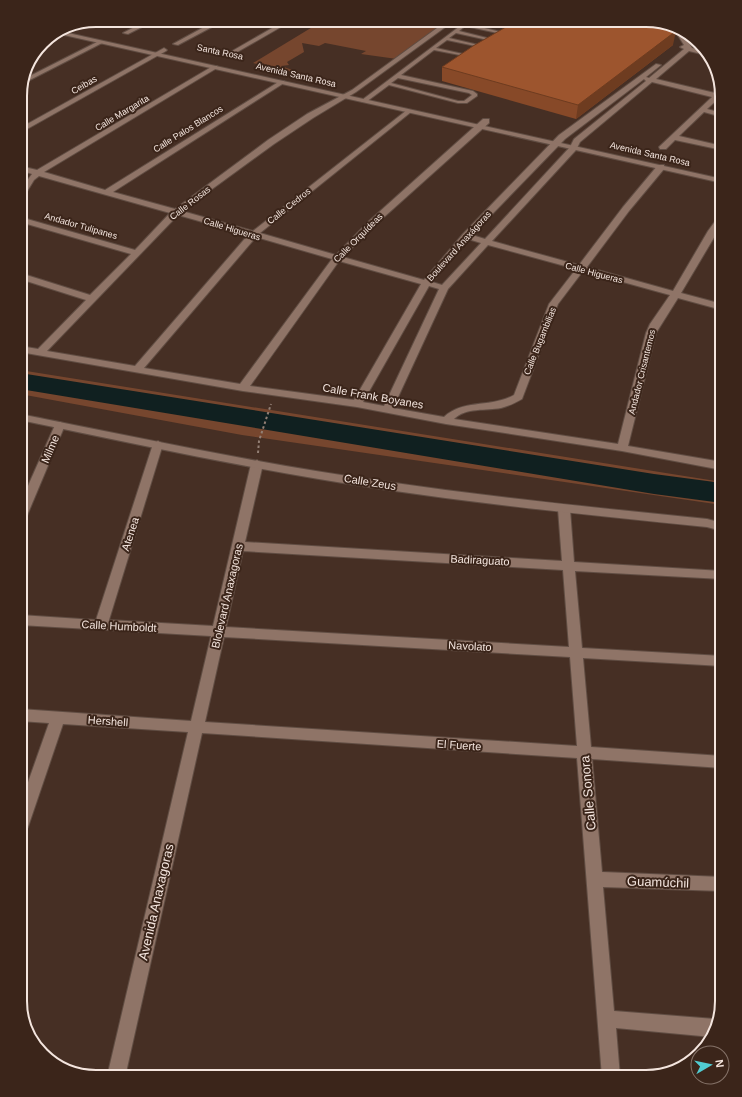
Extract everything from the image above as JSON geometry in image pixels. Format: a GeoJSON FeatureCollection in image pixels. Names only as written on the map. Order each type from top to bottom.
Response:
{"type":"FeatureCollection","features":[{"type":"Feature","properties":{"kind":"street"},"geometry":{"type":"LineString","coordinates":[[126,33],[138,27]]}},
{"type":"Feature","properties":{"kind":"street"},"geometry":{"type":"LineString","coordinates":[[176,44],[209,27]]}},
{"type":"Feature","properties":{"kind":"street"},"geometry":{"type":"LineString","coordinates":[[230,54],[278,27]]}},
{"type":"Feature","properties":{"kind":"street"},"geometry":{"type":"LineString","coordinates":[[354,91],[442,27]]}},
{"type":"Feature","properties":{"kind":"street","name":"Santa Rosa"},"geometry":{"type":"LineString","coordinates":[[76,31],[300,79]]}},
{"type":"Feature","properties":{"kind":"street","name":"Avenida Santa Rosa"},"geometry":{"type":"LineString","coordinates":[[66,34],[215,68],[345,93],[364,101],[479,127],[558,140]]}},
{"type":"Feature","properties":{"kind":"street"},"geometry":{"type":"LineString","coordinates":[[680,36],[685,46],[699,51]]}},
{"type":"Feature","properties":{"kind":"street"},"geometry":{"type":"LineString","coordinates":[[29,79],[101,42]]}},
{"type":"Feature","properties":{"kind":"street","name":"Boulevard Anaxágoras"},"geometry":{"type":"LineString","coordinates":[[357,404],[426,283],[466,236],[558,140],[685,46]]}},
{"type":"Feature","properties":{"kind":"street","name":"Boulevard Anaxágoras"},"geometry":{"type":"LineString","coordinates":[[387,410],[444,288],[575,144],[652,80],[685,46]]}},
{"type":"Feature","properties":{"kind":"street","name":"Ceibas"},"geometry":{"type":"LineString","coordinates":[[27,127],[164,50]]}},
{"type":"Feature","properties":{"kind":"street","name":"Calle Margarita"},"geometry":{"type":"LineString","coordinates":[[27,185],[38,173],[215,68]]}},
{"type":"Feature","properties":{"kind":"street"},"geometry":{"type":"LineString","coordinates":[[642,77],[715,93]]}},
{"type":"Feature","properties":{"kind":"street","name":"Calle Palos Blancos"},"geometry":{"type":"LineString","coordinates":[[105,193],[282,82]]}},
{"type":"Feature","properties":{"kind":"street"},"geometry":{"type":"LineString","coordinates":[[354,91],[372,95]]}},
{"type":"Feature","properties":{"kind":"street","name":"Avenida Santa Rosa"},"geometry":{"type":"LineString","coordinates":[[345,93],[354,91]]}},
{"type":"Feature","properties":{"kind":"street","name":"Calle Rosas"},"geometry":{"type":"LineString","coordinates":[[40,353],[176,212],[271,142],[345,93]]}},
{"type":"Feature","properties":{"kind":"street","name":"Avenida Santa Rosa"},"geometry":{"type":"LineString","coordinates":[[372,95],[486,121],[661,167],[715,179]]}},
{"type":"Feature","properties":{"kind":"street"},"geometry":{"type":"LineString","coordinates":[[663,146],[715,99]]}},
{"type":"Feature","properties":{"kind":"street"},"geometry":{"type":"LineString","coordinates":[[703,110],[715,113]]}},
{"type":"Feature","properties":{"kind":"street","name":"Calle Cedros"},"geometry":{"type":"LineString","coordinates":[[137,370],[253,235],[409,111]]}},
{"type":"Feature","properties":{"kind":"street"},"geometry":{"type":"LineString","coordinates":[[479,127],[486,121]]}},
{"type":"Feature","properties":{"kind":"street","name":"Calle Orquídeas"},"geometry":{"type":"LineString","coordinates":[[243,388],[336,259],[371,224],[479,127]]}},
{"type":"Feature","properties":{"kind":"street"},"geometry":{"type":"LineString","coordinates":[[672,137],[715,146]]}},
{"type":"Feature","properties":{"kind":"street","name":"Avenida Santa Rosa"},"geometry":{"type":"LineString","coordinates":[[575,144],[715,172]]}},
{"type":"Feature","properties":{"kind":"street","name":"Calle Bugambilias"},"geometry":{"type":"LineString","coordinates":[[446,422],[452,413],[462,409],[498,407],[510,404],[518,397],[554,304],[626,209],[661,167]]}},
{"type":"Feature","properties":{"kind":"street","name":"Calle Higueras"},"geometry":{"type":"LineString","coordinates":[[27,170],[336,259],[444,288]]}},
{"type":"Feature","properties":{"kind":"street","name":"Andador Tulipanes"},"geometry":{"type":"LineString","coordinates":[[27,221],[136,253]]}},
{"type":"Feature","properties":{"kind":"street","name":"Andador Crisantemos"},"geometry":{"type":"LineString","coordinates":[[622,448],[649,346],[651,333],[655,324],[715,227]]}},
{"type":"Feature","properties":{"kind":"street","name":"Calle Higueras"},"geometry":{"type":"LineString","coordinates":[[466,236],[580,269],[715,305]]}},
{"type":"Feature","properties":{"kind":"street"},"geometry":{"type":"LineString","coordinates":[[27,278],[92,299]]}},
{"type":"Feature","properties":{"kind":"street","name":"Calle Frank Boyanes"},"geometry":{"type":"LineString","coordinates":[[27,350],[243,388],[357,404],[446,422],[622,448],[715,465]]}},
{"type":"Feature","properties":{"kind":"street","name":"Calle Zeus"},"geometry":{"type":"LineString","coordinates":[[27,418],[257,464],[380,484],[564,509],[707,523],[715,525]]}},
{"type":"Feature","properties":{"kind":"street","name":"Milme"},"geometry":{"type":"LineString","coordinates":[[27,502],[60,425]]}},
{"type":"Feature","properties":{"kind":"street","name":"Atenea"},"geometry":{"type":"LineString","coordinates":[[101,625],[158,444]]}},
{"type":"Feature","properties":{"kind":"street","name":"Blolevard Anaxagoras"},"geometry":{"type":"LineString","coordinates":[[196,728],[257,464]]}},
{"type":"Feature","properties":{"kind":"street","name":"Calle Sonora"},"geometry":{"type":"LineString","coordinates":[[564,509],[611,1070]]}},
{"type":"Feature","properties":{"kind":"street","name":"Badiraguato"},"geometry":{"type":"LineString","coordinates":[[238,546],[715,575]]}},
{"type":"Feature","properties":{"kind":"street","name":"Calle Humboldt"},"geometry":{"type":"LineString","coordinates":[[27,620],[218,632]]}},
{"type":"Feature","properties":{"kind":"street","name":"Navolato"},"geometry":{"type":"LineString","coordinates":[[218,632],[715,661]]}},
{"type":"Feature","properties":{"kind":"street","name":"Hershell"},"geometry":{"type":"LineString","coordinates":[[27,715],[196,728]]}},
{"type":"Feature","properties":{"kind":"street"},"geometry":{"type":"LineString","coordinates":[[27,807],[58,717]]}},
{"type":"Feature","properties":{"kind":"street","name":"El Fuerte"},"geometry":{"type":"LineString","coordinates":[[196,728],[715,762]]}},
{"type":"Feature","properties":{"kind":"street","name":"Avenida Anaxagoras"},"geometry":{"type":"LineString","coordinates":[[118,1070],[196,728]]}},
{"type":"Feature","properties":{"kind":"street","name":"Guamúchil"},"geometry":{"type":"LineString","coordinates":[[595,879],[715,884]]}},
{"type":"Feature","properties":{"kind":"street"},"geometry":{"type":"LineString","coordinates":[[607,1019],[710,1028]]}},
{"type":"Feature","properties":{"kind":"lane"},"geometry":{"type":"LineString","coordinates":[[364,101],[462,27]]}},
{"type":"Feature","properties":{"kind":"lane"},"geometry":{"type":"LineString","coordinates":[[474,27],[507,34]]}},
{"type":"Feature","properties":{"kind":"lane"},"geometry":{"type":"LineString","coordinates":[[433,49],[470,56],[488,48],[518,27]]}},
{"type":"Feature","properties":{"kind":"lane"},"geometry":{"type":"LineString","coordinates":[[456,32],[497,41]]}},
{"type":"Feature","properties":{"kind":"lane"},"geometry":{"type":"LineString","coordinates":[[446,39],[488,48]]}},
{"type":"Feature","properties":{"kind":"lane"},"geometry":{"type":"LineString","coordinates":[[388,83],[458,102],[465,102],[475,95],[471,92],[397,76]]}},
{"type":"Feature","properties":{"kind":"path"},"geometry":{"type":"LineString","coordinates":[[259,441],[270,406]]}},
{"type":"Feature","properties":{"kind":"shaded area"},"geometry":{"type":"Polygon","coordinates":[[[312,27],[442,27],[397,59],[361,54],[366,51],[325,43],[319,46],[302,43],[304,52],[287,62],[289,65],[281,66],[307,75],[253,63],[312,27]]]}},
{"type":"Feature","properties":{"kind":"shaded area"},"geometry":{"type":"Polygon","coordinates":[[[27,371],[715,481],[715,504],[242,435],[27,395],[27,371]]]}},
{"type":"Feature","properties":{"kind":"building"},"geometry":{"type":"Polygon","coordinates":[[[506,27],[651,27],[660,28],[674,33],[578,105],[442,67],[473,46],[506,27]]]}},
{"type":"Feature","properties":{"kind":"waterway"},"geometry":{"type":"LineString","coordinates":[[27,382],[654,484],[715,492]]}}]}
